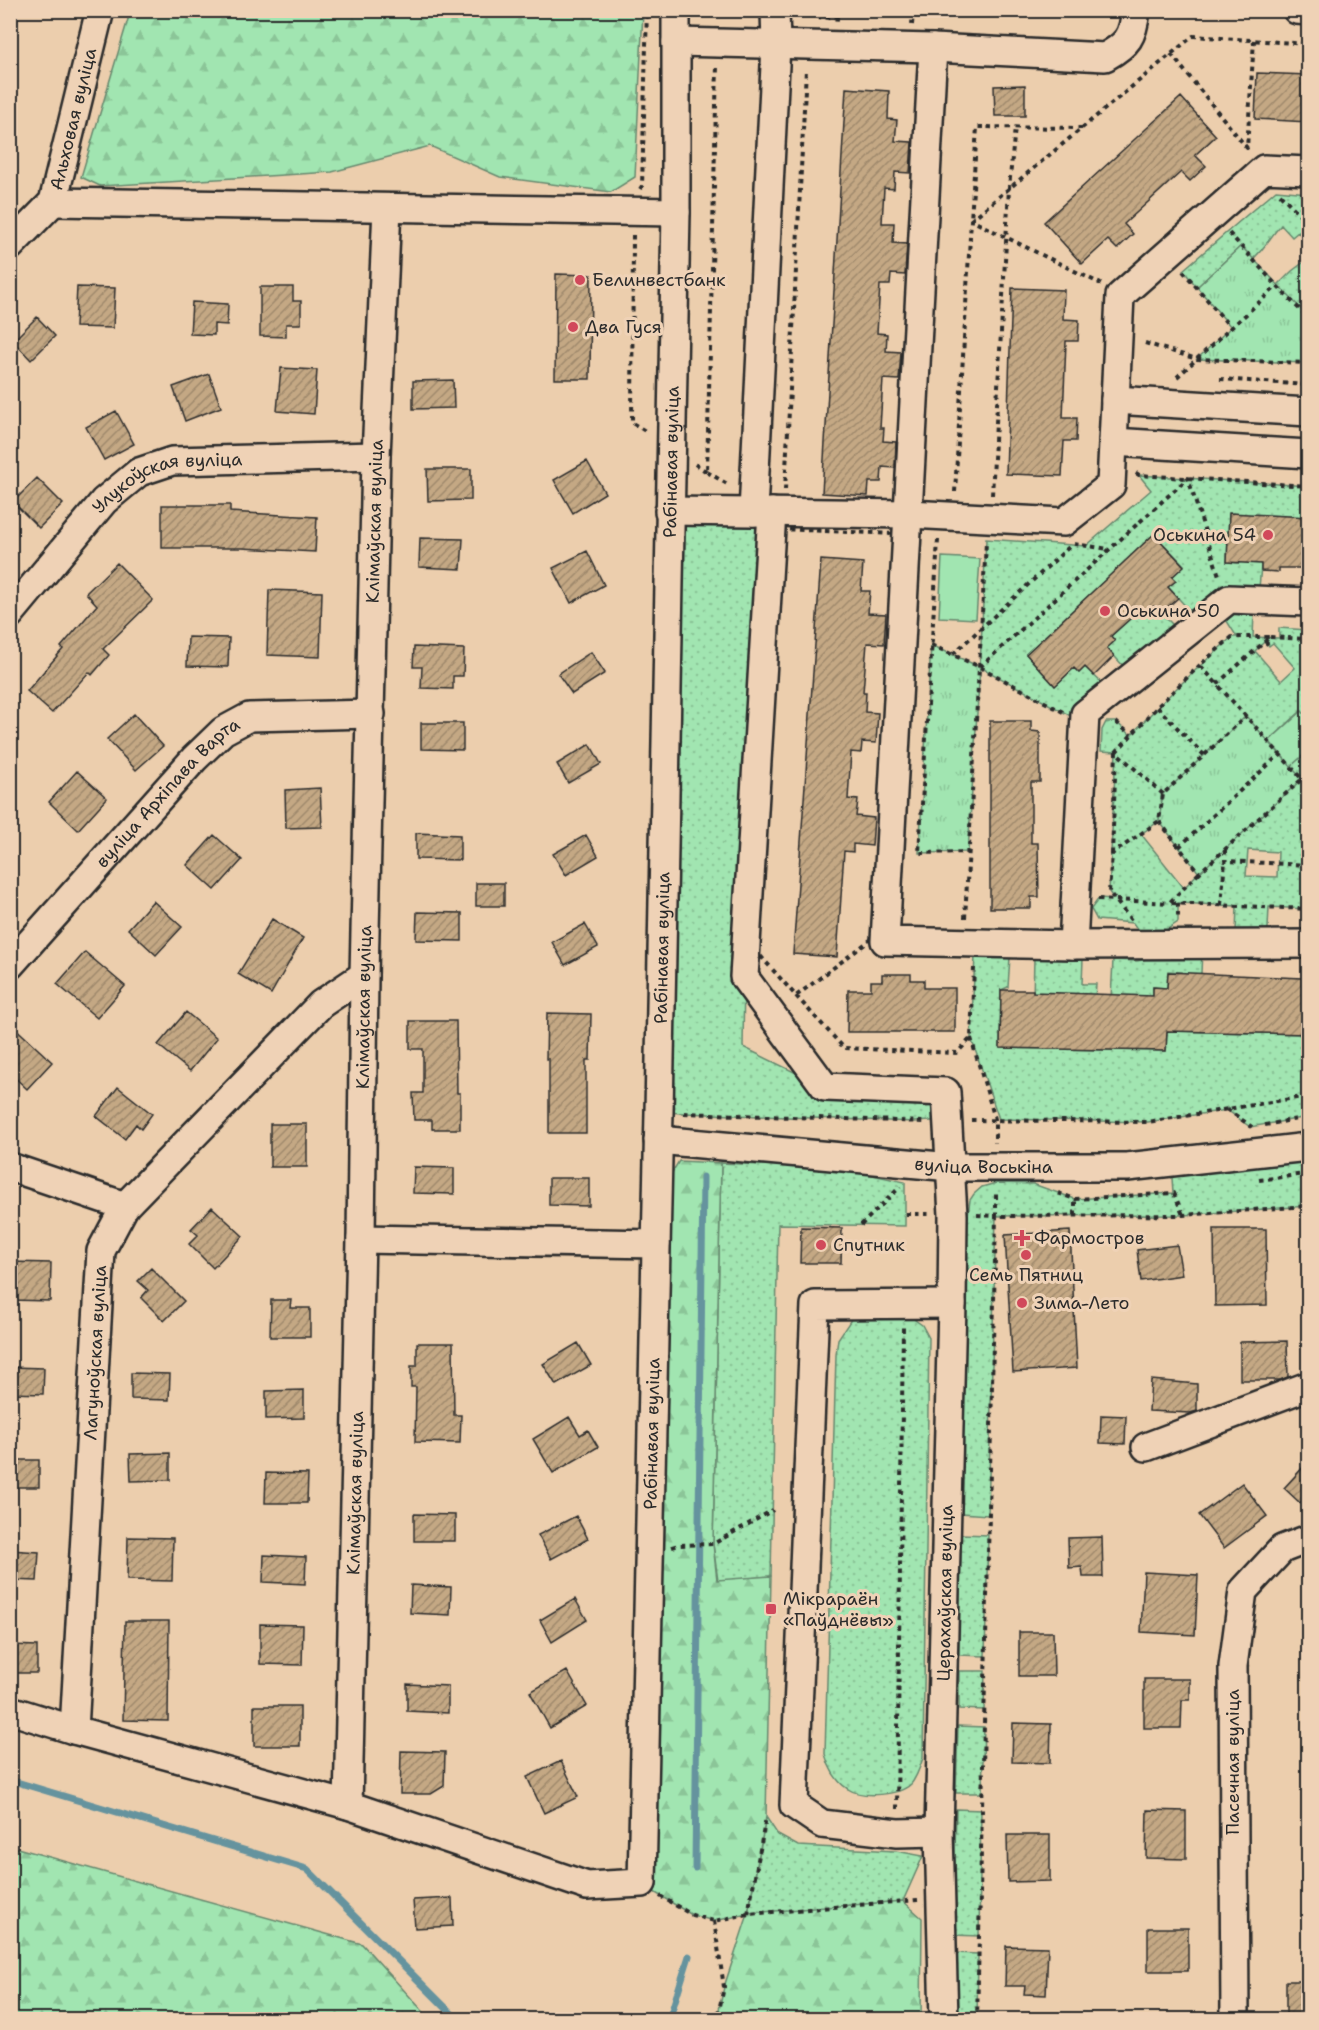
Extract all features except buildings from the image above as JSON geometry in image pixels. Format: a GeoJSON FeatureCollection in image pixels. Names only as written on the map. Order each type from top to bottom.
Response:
{"type":"FeatureCollection","features":[{"type":"Feature","properties":{"kind":"street","name":"Альховая вуліца"},"geometry":{"type":"LineString","coordinates":[[10,246],[53,202],[100,10]]}},
{"type":"Feature","properties":{"kind":"street","name":"Рабінавая вуліца"},"geometry":{"type":"LineString","coordinates":[[642,1883],[659,1112],[675,212],[676,10]]}},
{"type":"Feature","properties":{"kind":"street"},"geometry":{"type":"LineString","coordinates":[[770,507],[775,10]]}},
{"type":"Feature","properties":{"kind":"street"},"geometry":{"type":"LineString","coordinates":[[676,42],[933,48],[1105,57],[1124,47],[1134,26],[1136,10]]}},
{"type":"Feature","properties":{"kind":"street"},"geometry":{"type":"LineString","coordinates":[[1297,10],[1308,11]]}},
{"type":"Feature","properties":{"kind":"street"},"geometry":{"type":"LineString","coordinates":[[933,48],[885,941],[1073,945],[1308,944]]}},
{"type":"Feature","properties":{"kind":"street"},"geometry":{"type":"LineString","coordinates":[[669,511],[770,507],[1064,522],[1111,485],[1120,296],[1264,169],[1308,171]]}},
{"type":"Feature","properties":{"kind":"street"},"geometry":{"type":"LineString","coordinates":[[53,202],[675,212]]}},
{"type":"Feature","properties":{"kind":"street","name":"Клімаўская вуліца"},"geometry":{"type":"LineString","coordinates":[[348,1805],[376,456],[387,208]]}},
{"type":"Feature","properties":{"kind":"street"},"geometry":{"type":"LineString","coordinates":[[1115,400],[1308,412]]}},
{"type":"Feature","properties":{"kind":"street"},"geometry":{"type":"LineString","coordinates":[[1113,448],[1308,454]]}},
{"type":"Feature","properties":{"kind":"street","name":"Улукоўская вуліца"},"geometry":{"type":"LineString","coordinates":[[10,614],[104,501],[139,472],[172,461],[376,456]]}},
{"type":"Feature","properties":{"kind":"street","name":"Церахаўская вуліца"},"geometry":{"type":"LineString","coordinates":[[770,507],[744,977],[825,1087],[946,1092],[951,1167],[952,1304],[939,1832],[944,2019]]}},
{"type":"Feature","properties":{"kind":"street"},"geometry":{"type":"LineString","coordinates":[[1073,945],[1085,714],[1229,599],[1308,602]]}},
{"type":"Feature","properties":{"kind":"street","name":"вуліца Архіпава Варта"},"geometry":{"type":"LineString","coordinates":[[10,964],[194,759],[223,731],[249,717],[371,714]]}},
{"type":"Feature","properties":{"kind":"street","name":"Лагуноўская вуліца"},"geometry":{"type":"LineString","coordinates":[[74,1730],[101,1251],[125,1206],[321,1004],[364,975]]}},
{"type":"Feature","properties":{"kind":"street","name":"вуліца Воськіна"},"geometry":{"type":"LineString","coordinates":[[658,1140],[951,1167],[1127,1167],[1308,1147]]}},
{"type":"Feature","properties":{"kind":"street"},"geometry":{"type":"LineString","coordinates":[[10,1167],[125,1206]]}},
{"type":"Feature","properties":{"kind":"street"},"geometry":{"type":"LineString","coordinates":[[361,1239],[656,1244]]}},
{"type":"Feature","properties":{"kind":"street"},"geometry":{"type":"LineString","coordinates":[[939,1832],[897,1833],[822,1824],[794,1805],[815,1305],[952,1304]]}},
{"type":"Feature","properties":{"kind":"street"},"geometry":{"type":"LineString","coordinates":[[1146,1447],[1308,1386]]}},
{"type":"Feature","properties":{"kind":"street","name":"Пасечная вуліца"},"geometry":{"type":"LineString","coordinates":[[1235,2019],[1233,1666],[1243,1591],[1282,1550],[1308,1539]]}},
{"type":"Feature","properties":{"kind":"street"},"geometry":{"type":"LineString","coordinates":[[10,1710],[74,1730],[348,1805],[586,1886],[642,1883]]}},
{"type":"Feature","properties":{"kind":"path"},"geometry":{"type":"LineString","coordinates":[[638,193],[642,186],[647,10]]}},
{"type":"Feature","properties":{"kind":"path"},"geometry":{"type":"LineString","coordinates":[[819,10],[819,16]]}},
{"type":"Feature","properties":{"kind":"path"},"geometry":{"type":"LineString","coordinates":[[912,26],[913,10]]}},
{"type":"Feature","properties":{"kind":"path"},"geometry":{"type":"LineString","coordinates":[[971,219],[1193,36],[1308,44]]}},
{"type":"Feature","properties":{"kind":"path"},"geometry":{"type":"LineString","coordinates":[[1247,148],[1254,40]]}},
{"type":"Feature","properties":{"kind":"path"},"geometry":{"type":"LineString","coordinates":[[706,472],[716,43]]}},
{"type":"Feature","properties":{"kind":"path"},"geometry":{"type":"LineString","coordinates":[[1172,54],[1247,148],[1257,149]]}},
{"type":"Feature","properties":{"kind":"path"},"geometry":{"type":"LineString","coordinates":[[770,507],[806,61]]}},
{"type":"Feature","properties":{"kind":"path"},"geometry":{"type":"LineString","coordinates":[[964,495],[954,494],[977,127],[1082,128]]}},
{"type":"Feature","properties":{"kind":"path"},"geometry":{"type":"LineString","coordinates":[[992,496],[1009,188],[1015,127]]}},
{"type":"Feature","properties":{"kind":"path"},"geometry":{"type":"LineString","coordinates":[[1287,191],[1276,190],[1308,223]]}},
{"type":"Feature","properties":{"kind":"path"},"geometry":{"type":"LineString","coordinates":[[971,219],[1101,285],[1110,277]]}},
{"type":"Feature","properties":{"kind":"path"},"geometry":{"type":"LineString","coordinates":[[633,223],[632,423],[652,436]]}},
{"type":"Feature","properties":{"kind":"path"},"geometry":{"type":"LineString","coordinates":[[1236,224],[1228,231],[1308,318]]}},
{"type":"Feature","properties":{"kind":"path"},"geometry":{"type":"LineString","coordinates":[[1174,278],[1183,270],[1231,327]]}},
{"type":"Feature","properties":{"kind":"path"},"geometry":{"type":"LineString","coordinates":[[1177,377],[1277,286]]}},
{"type":"Feature","properties":{"kind":"path"},"geometry":{"type":"LineString","coordinates":[[1144,354],[1145,332]]}},
{"type":"Feature","properties":{"kind":"path"},"geometry":{"type":"LineString","coordinates":[[1144,342],[1197,359],[1308,363]]}},
{"type":"Feature","properties":{"kind":"path"},"geometry":{"type":"LineString","coordinates":[[1166,376],[1189,377]]}},
{"type":"Feature","properties":{"kind":"path"},"geometry":{"type":"LineString","coordinates":[[1213,379],[1308,385]]}},
{"type":"Feature","properties":{"kind":"path"},"geometry":{"type":"LineString","coordinates":[[1113,448],[1139,475],[1308,486]]}},
{"type":"Feature","properties":{"kind":"path"},"geometry":{"type":"LineString","coordinates":[[692,463],[736,489]]}},
{"type":"Feature","properties":{"kind":"path"},"geometry":{"type":"LineString","coordinates":[[980,667],[1188,478]]}},
{"type":"Feature","properties":{"kind":"path"},"geometry":{"type":"LineString","coordinates":[[1188,478],[1222,586]]}},
{"type":"Feature","properties":{"kind":"path"},"geometry":{"type":"LineString","coordinates":[[982,496],[1002,497]]}},
{"type":"Feature","properties":{"kind":"path"},"geometry":{"type":"LineString","coordinates":[[796,996],[873,938],[896,534],[780,529],[757,952],[796,996],[844,1048],[957,1053],[971,1038]]}},
{"type":"Feature","properties":{"kind":"path"},"geometry":{"type":"LineString","coordinates":[[938,534],[919,853],[968,852]]}},
{"type":"Feature","properties":{"kind":"path"},"geometry":{"type":"LineString","coordinates":[[964,925],[986,539],[976,538]]}},
{"type":"Feature","properties":{"kind":"path"},"geometry":{"type":"LineString","coordinates":[[1062,543],[1109,549]]}},
{"type":"Feature","properties":{"kind":"path"},"geometry":{"type":"LineString","coordinates":[[953,654],[1072,544]]}},
{"type":"Feature","properties":{"kind":"path"},"geometry":{"type":"LineString","coordinates":[[1121,922],[1133,923],[1109,892],[1116,752],[1157,707],[1232,636],[1308,639]]}},
{"type":"Feature","properties":{"kind":"path"},"geometry":{"type":"LineString","coordinates":[[1217,684],[1270,637]]}},
{"type":"Feature","properties":{"kind":"path"},"geometry":{"type":"LineString","coordinates":[[1265,641],[1269,646]]}},
{"type":"Feature","properties":{"kind":"path"},"geometry":{"type":"LineString","coordinates":[[931,645],[980,667],[1069,715]]}},
{"type":"Feature","properties":{"kind":"path"},"geometry":{"type":"LineString","coordinates":[[1200,665],[1308,786]]}},
{"type":"Feature","properties":{"kind":"path"},"geometry":{"type":"LineString","coordinates":[[1157,707],[1204,755]]}},
{"type":"Feature","properties":{"kind":"path"},"geometry":{"type":"LineString","coordinates":[[1199,873],[1159,821],[1163,794],[1246,716]]}},
{"type":"Feature","properties":{"kind":"path"},"geometry":{"type":"LineString","coordinates":[[1116,722],[1131,735]]}},
{"type":"Feature","properties":{"kind":"path"},"geometry":{"type":"LineString","coordinates":[[1116,752],[1163,794]]}},
{"type":"Feature","properties":{"kind":"path"},"geometry":{"type":"LineString","coordinates":[[1179,847],[1280,754]]}},
{"type":"Feature","properties":{"kind":"path"},"geometry":{"type":"LineString","coordinates":[[1168,903],[1302,779]]}},
{"type":"Feature","properties":{"kind":"path"},"geometry":{"type":"LineString","coordinates":[[1112,854],[1159,821]]}},
{"type":"Feature","properties":{"kind":"path"},"geometry":{"type":"LineString","coordinates":[[1221,905],[1225,849]]}},
{"type":"Feature","properties":{"kind":"path"},"geometry":{"type":"LineString","coordinates":[[1225,861],[1308,865]]}},
{"type":"Feature","properties":{"kind":"path"},"geometry":{"type":"LineString","coordinates":[[1095,903],[1099,898],[1308,909]]}},
{"type":"Feature","properties":{"kind":"path"},"geometry":{"type":"LineString","coordinates":[[1171,927],[1178,922],[1178,903]]}},
{"type":"Feature","properties":{"kind":"path"},"geometry":{"type":"LineString","coordinates":[[974,968],[971,1038],[995,1119],[995,1150]]}},
{"type":"Feature","properties":{"kind":"path"},"geometry":{"type":"LineString","coordinates":[[659,1112],[914,1122],[995,1119],[1148,1122],[1308,1096]]}},
{"type":"Feature","properties":{"kind":"path"},"geometry":{"type":"LineString","coordinates":[[1227,1110],[1250,1127],[1308,1117]]}},
{"type":"Feature","properties":{"kind":"path"},"geometry":{"type":"LineString","coordinates":[[861,1225],[905,1182]]}},
{"type":"Feature","properties":{"kind":"path"},"geometry":{"type":"LineString","coordinates":[[977,2019],[996,1184]]}},
{"type":"Feature","properties":{"kind":"path"},"geometry":{"type":"LineString","coordinates":[[1075,1215],[1075,1199],[1174,1193],[1183,1215]]}},
{"type":"Feature","properties":{"kind":"path"},"geometry":{"type":"LineString","coordinates":[[968,1215],[1183,1215],[1308,1206]]}},
{"type":"Feature","properties":{"kind":"path"},"geometry":{"type":"LineString","coordinates":[[906,1214],[935,1214]]}},
{"type":"Feature","properties":{"kind":"path"},"geometry":{"type":"LineString","coordinates":[[897,1833],[904,1304]]}},
{"type":"Feature","properties":{"kind":"path"},"geometry":{"type":"LineString","coordinates":[[679,1545],[713,1544],[773,1510]]}},
{"type":"Feature","properties":{"kind":"path"},"geometry":{"type":"LineString","coordinates":[[748,1914],[766,1818]]}},
{"type":"Feature","properties":{"kind":"path"},"geometry":{"type":"LineString","coordinates":[[642,1883],[692,1915],[714,1921],[748,1914],[940,1898]]}},
{"type":"Feature","properties":{"kind":"path"},"geometry":{"type":"LineString","coordinates":[[714,1921],[724,1987],[717,2019]]}},
{"type":"Feature","properties":{"kind":"green space"},"geometry":{"type":"Polygon","coordinates":[[[134,11],[643,11],[635,177],[611,192],[500,177],[430,146],[332,172],[100,186],[81,177],[129,16],[134,11]]]}},
{"type":"Feature","properties":{"kind":"green space"},"geometry":{"type":"Polygon","coordinates":[[[1276,190],[1308,193],[1308,244],[1298,232],[1292,237],[1281,225],[1253,259],[1241,246],[1197,287],[1183,270],[1276,190]]]}},
{"type":"Feature","properties":{"kind":"green space"},"geometry":{"type":"Polygon","coordinates":[[[1241,246],[1308,316],[1308,363],[1197,359],[1231,327],[1197,287],[1241,246]]]}},
{"type":"Feature","properties":{"kind":"green space"},"geometry":{"type":"Polygon","coordinates":[[[1308,259],[1308,318],[1277,286],[1308,259]]]}},
{"type":"Feature","properties":{"kind":"green space"},"geometry":{"type":"Polygon","coordinates":[[[1139,475],[1308,486],[1308,517],[1229,514],[1227,562],[1239,563],[1262,555],[1259,588],[1222,586],[1191,612],[1168,587],[1175,581],[1172,577],[1184,565],[1154,534],[1026,654],[1055,686],[1074,668],[1079,673],[1085,667],[1104,685],[1069,715],[980,667],[986,539],[1086,546],[1151,490],[1139,475]]]}},
{"type":"Feature","properties":{"kind":"green space"},"geometry":{"type":"Polygon","coordinates":[[[669,511],[772,512],[744,977],[743,1047],[825,1087],[946,1092],[947,1120],[914,1122],[659,1112],[669,511]]]}},
{"type":"Feature","properties":{"kind":"green space"},"geometry":{"type":"Polygon","coordinates":[[[942,557],[980,559],[976,619],[939,617],[942,557]]]}},
{"type":"Feature","properties":{"kind":"green space"},"geometry":{"type":"Polygon","coordinates":[[[1154,606],[1174,626],[1125,668],[1107,648],[1111,636],[1141,609],[1146,614],[1154,606]]]}},
{"type":"Feature","properties":{"kind":"green space"},"geometry":{"type":"Polygon","coordinates":[[[1229,612],[1254,612],[1253,637],[1279,638],[1279,628],[1308,630],[1308,718],[1301,711],[1269,741],[1163,794],[1159,821],[1141,834],[1184,888],[1199,872],[1179,847],[1291,766],[1308,751],[1308,909],[1269,907],[1268,928],[1264,934],[1236,932],[1237,906],[1178,903],[1178,922],[1163,932],[1140,933],[1133,923],[1097,920],[1091,909],[1099,898],[1114,899],[1109,892],[1116,752],[1101,751],[1102,730],[1106,722],[1116,722],[1131,735],[1206,660],[1232,637],[1237,637],[1225,618],[1229,612]],[[1265,641],[1255,651],[1281,681],[1295,668],[1273,643],[1269,646],[1265,641]],[[1248,850],[1246,876],[1277,877],[1278,852],[1248,850]]]}},
{"type":"Feature","properties":{"kind":"green space"},"geometry":{"type":"Polygon","coordinates":[[[931,645],[980,667],[968,852],[919,853],[931,645]]]}},
{"type":"Feature","properties":{"kind":"green space"},"geometry":{"type":"Polygon","coordinates":[[[1302,711],[1308,718],[1308,751],[1291,766],[1269,741],[1302,711]]]}},
{"type":"Feature","properties":{"kind":"green space"},"geometry":{"type":"Polygon","coordinates":[[[1246,716],[1302,779],[1199,873],[1159,821],[1163,794],[1246,716]]]}},
{"type":"Feature","properties":{"kind":"green space"},"geometry":{"type":"Polygon","coordinates":[[[1202,950],[1201,973],[1181,985],[1182,972],[1168,971],[1167,988],[1153,987],[1153,996],[1111,999],[1113,960],[1137,961],[1202,950]]]}},
{"type":"Feature","properties":{"kind":"green space"},"geometry":{"type":"Polygon","coordinates":[[[975,956],[1010,957],[1008,987],[1001,990],[1000,1048],[1166,1051],[1167,1031],[1308,1034],[1308,1117],[1250,1127],[1227,1110],[1148,1122],[999,1119],[971,1038],[975,956]]]}},
{"type":"Feature","properties":{"kind":"green space"},"geometry":{"type":"Polygon","coordinates":[[[1034,958],[1083,959],[1082,984],[1096,984],[1095,999],[1064,994],[1033,999],[1034,958]]]}},
{"type":"Feature","properties":{"kind":"green space"},"geometry":{"type":"Polygon","coordinates":[[[1308,1147],[1308,1206],[1183,1215],[996,1216],[988,1515],[961,1513],[968,1215],[970,1200],[974,1194],[982,1187],[996,1183],[1033,1184],[1075,1199],[1173,1193],[1171,1162],[1308,1147]]]}},
{"type":"Feature","properties":{"kind":"green space"},"geometry":{"type":"Polygon","coordinates":[[[679,1161],[721,1163],[713,1544],[717,1580],[771,1576],[766,1817],[748,1913],[903,1901],[922,1918],[921,2019],[717,2019],[724,1987],[748,1914],[714,1921],[692,1915],[654,1892],[668,1179],[679,1161]]]}},
{"type":"Feature","properties":{"kind":"green space"},"geometry":{"type":"Polygon","coordinates":[[[721,1163],[845,1169],[905,1182],[905,1226],[778,1224],[771,1576],[718,1581],[713,1544],[721,1163]]]}},
{"type":"Feature","properties":{"kind":"green space"},"geometry":{"type":"Polygon","coordinates":[[[854,1315],[912,1318],[922,1325],[929,1338],[923,1758],[911,1784],[898,1791],[870,1795],[854,1792],[843,1786],[833,1774],[825,1754],[836,1355],[838,1339],[854,1315]]]}},
{"type":"Feature","properties":{"kind":"green space"},"geometry":{"type":"Polygon","coordinates":[[[961,1534],[988,1535],[985,1656],[959,1655],[961,1534]]]}},
{"type":"Feature","properties":{"kind":"green space"},"geometry":{"type":"Polygon","coordinates":[[[959,1671],[985,1671],[984,1710],[959,1709],[959,1671]]]}},
{"type":"Feature","properties":{"kind":"green space"},"geometry":{"type":"Polygon","coordinates":[[[958,1726],[984,1727],[982,1793],[956,1793],[958,1726]]]}},
{"type":"Feature","properties":{"kind":"green space"},"geometry":{"type":"Polygon","coordinates":[[[956,1809],[981,1810],[979,1936],[953,1935],[956,1809]]]}},
{"type":"Feature","properties":{"kind":"green space"},"geometry":{"type":"Polygon","coordinates":[[[766,1817],[778,1835],[798,1846],[896,1851],[923,1856],[903,1901],[748,1914],[766,1817]]]}},
{"type":"Feature","properties":{"kind":"green space"},"geometry":{"type":"Polygon","coordinates":[[[10,1846],[362,1944],[430,2019],[11,2019],[10,1846]]]}},
{"type":"Feature","properties":{"kind":"green space"},"geometry":{"type":"Polygon","coordinates":[[[954,1953],[978,1954],[977,2019],[954,2019],[954,1953]]]}},
{"type":"Feature","properties":{"kind":"waterway"},"geometry":{"type":"LineString","coordinates":[[695,1868],[703,1177]]}},
{"type":"Feature","properties":{"kind":"waterway"},"geometry":{"type":"LineString","coordinates":[[10,1780],[307,1869],[458,2020]]}},
{"type":"Feature","properties":{"kind":"waterway"},"geometry":{"type":"LineString","coordinates":[[669,2020],[689,1956]]}},
{"type":"Feature","properties":{"kind":"place","name":"Белинвестбанк"},"geometry":{"type":"Point","coordinates":[580,280]}},
{"type":"Feature","properties":{"kind":"place","name":"Два Гуся"},"geometry":{"type":"Point","coordinates":[573,327]}},
{"type":"Feature","properties":{"kind":"place","name":"Оськина 54"},"geometry":{"type":"Point","coordinates":[1268,535]}},
{"type":"Feature","properties":{"kind":"place","name":"Оськина 50"},"geometry":{"type":"Point","coordinates":[1105,611]}},
{"type":"Feature","properties":{"kind":"place","name":"Фармостров"},"geometry":{"type":"Point","coordinates":[1022,1238]}},
{"type":"Feature","properties":{"kind":"place","name":"Спутник"},"geometry":{"type":"Point","coordinates":[821,1245]}},
{"type":"Feature","properties":{"kind":"place","name":"Семь Пятниц"},"geometry":{"type":"Point","coordinates":[1026,1255]}},
{"type":"Feature","properties":{"kind":"place","name":"Зима-Лето"},"geometry":{"type":"Point","coordinates":[1022,1303]}},
{"type":"Feature","properties":{"kind":"place","name":"Мікрараён «Паўднёвы»"},"geometry":{"type":"Point","coordinates":[771,1609]}}]}
